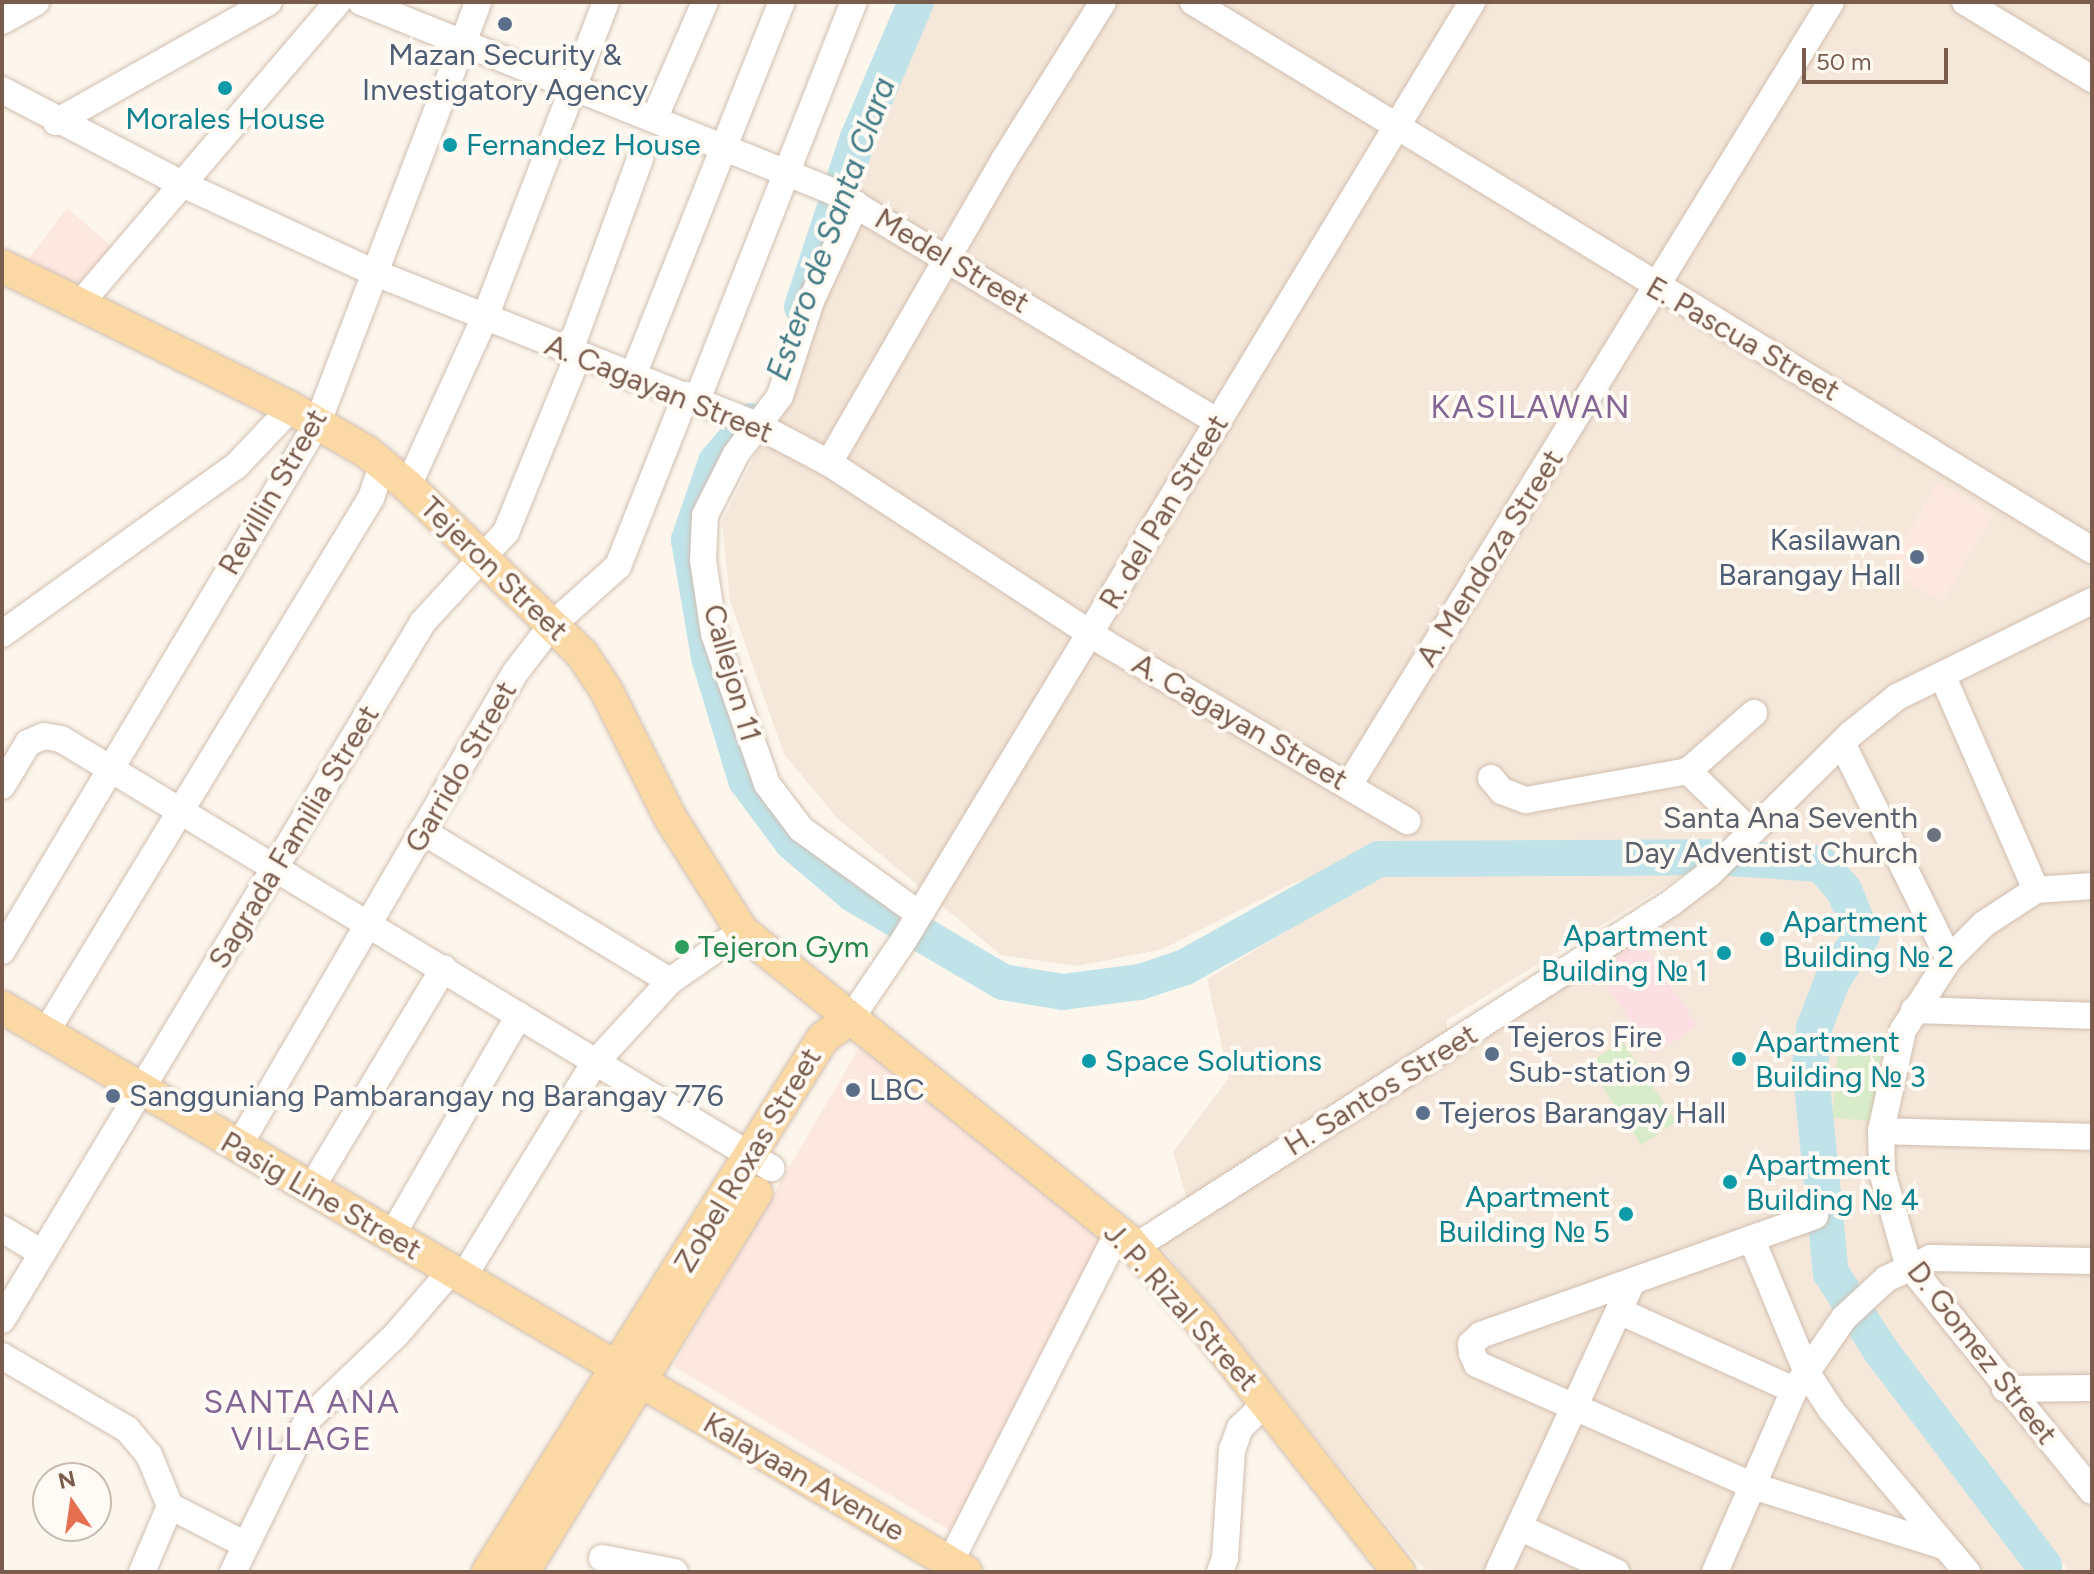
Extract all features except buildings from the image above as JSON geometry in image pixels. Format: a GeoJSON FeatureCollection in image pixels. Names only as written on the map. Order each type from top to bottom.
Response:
{"type":"FeatureCollection","features":[{"type":"Feature","properties":{"kind":"main road","name":"Tejeron Street"},"geometry":{"type":"LineString","coordinates":[[2,266],[304,415],[383,464],[408,486],[478,557],[582,654],[606,690],[671,819],[742,931],[851,1018]]}},
{"type":"Feature","properties":{"kind":"main road","name":"Pasig Line Street"},"geometry":{"type":"LineString","coordinates":[[2,1007],[629,1377]]}},
{"type":"Feature","properties":{"kind":"main road","name":"J. P. Rizal Street"},"geometry":{"type":"LineString","coordinates":[[851,1018],[1127,1239],[1266,1403],[1399,1572]]}},
{"type":"Feature","properties":{"kind":"main road","name":"Zobel Roxas Street"},"geometry":{"type":"LineString","coordinates":[[523,1572],[629,1377],[762,1163],[823,1038],[851,1018]]}},
{"type":"Feature","properties":{"kind":"main road","name":"Zobel Roxas Street"},"geometry":{"type":"LineString","coordinates":[[488,1572],[629,1377]]}},
{"type":"Feature","properties":{"kind":"main road","name":"Kalayaan Avenue"},"geometry":{"type":"LineString","coordinates":[[629,1377],[830,1488],[954,1569]]}},
{"type":"Feature","properties":{"kind":"street"},"geometry":{"type":"LineString","coordinates":[[2,21],[36,2]]}},
{"type":"Feature","properties":{"kind":"street"},"geometry":{"type":"LineString","coordinates":[[56,122],[269,2]]}},
{"type":"Feature","properties":{"kind":"street"},"geometry":{"type":"LineString","coordinates":[[79,305],[180,183],[338,2]]}},
{"type":"Feature","properties":{"kind":"street","name":"Medel Street"},"geometry":{"type":"LineString","coordinates":[[361,2],[460,46],[655,117],[790,172],[847,199],[1218,422]]}},
{"type":"Feature","properties":{"kind":"street","name":"Revillin Street"},"geometry":{"type":"LineString","coordinates":[[2,951],[110,769],[304,415],[353,338],[373,272],[478,2]]}},
{"type":"Feature","properties":{"kind":"street"},"geometry":{"type":"LineString","coordinates":[[408,486],[485,317],[606,2]]}},
{"type":"Feature","properties":{"kind":"street"},"geometry":{"type":"LineString","coordinates":[[655,117],[705,2]]}},
{"type":"Feature","properties":{"kind":"street"},"geometry":{"type":"LineString","coordinates":[[632,378],[782,2]]}},
{"type":"Feature","properties":{"kind":"street","name":"Garrido Street"},"geometry":{"type":"LineString","coordinates":[[238,1147],[515,673],[551,626],[618,566],[790,172],[854,2]]}},
{"type":"Feature","properties":{"kind":"street"},"geometry":{"type":"LineString","coordinates":[[829,463],[947,257],[1103,2]]}},
{"type":"Feature","properties":{"kind":"street","name":"E. Pascua Street"},"geometry":{"type":"LineString","coordinates":[[1193,2],[1656,289],[2092,550]]}},
{"type":"Feature","properties":{"kind":"street","name":"R. del Pan Street"},"geometry":{"type":"LineString","coordinates":[[851,1018],[915,922],[1472,2]]}},
{"type":"Feature","properties":{"kind":"street","name":"A. Mendoza Street"},"geometry":{"type":"LineString","coordinates":[[1349,785],[1831,2]]}},
{"type":"Feature","properties":{"kind":"street"},"geometry":{"type":"LineString","coordinates":[[1965,2],[2092,79]]}},
{"type":"Feature","properties":{"kind":"street","name":"A. Cagayan Street"},"geometry":{"type":"LineString","coordinates":[[2,90],[56,122],[180,183],[373,272],[632,378],[749,421],[829,463],[1090,633],[1407,821]]}},
{"type":"Feature","properties":{"kind":"street","name":"Sagrada Familia Street"},"geometry":{"type":"LineString","coordinates":[[2,1320],[423,622],[478,557],[506,532],[574,354],[640,159]]}},
{"type":"Feature","properties":{"kind":"street","name":"Callejon 11"},"geometry":{"type":"LineString","coordinates":[[847,199],[780,396],[749,421],[705,515],[703,560],[714,634],[767,784],[801,829],[915,922]]}},
{"type":"Feature","properties":{"kind":"street"},"geometry":{"type":"LineString","coordinates":[[2,634],[304,415]]}},
{"type":"Feature","properties":{"kind":"street"},"geometry":{"type":"LineString","coordinates":[[46,1032],[177,810],[371,498],[383,464]]}},
{"type":"Feature","properties":{"kind":"street","name":"H. Santos Street"},"geometry":{"type":"LineString","coordinates":[[1127,1239],[1631,929],[1733,849],[1842,743],[1897,697],[2092,601]]}},
{"type":"Feature","properties":{"kind":"street"},"geometry":{"type":"LineString","coordinates":[[1943,677],[2036,890]]}},
{"type":"Feature","properties":{"kind":"street"},"geometry":{"type":"LineString","coordinates":[[1491,778],[1514,798],[1526,800],[1688,771],[1754,713]]}},
{"type":"Feature","properties":{"kind":"street"},"geometry":{"type":"LineString","coordinates":[[2,786],[28,743],[44,736],[61,739],[762,1163]]}},
{"type":"Feature","properties":{"kind":"street"},"geometry":{"type":"LineString","coordinates":[[1842,743],[1949,959]]}},
{"type":"Feature","properties":{"kind":"street"},"geometry":{"type":"LineString","coordinates":[[1688,771],[1733,849]]}},
{"type":"Feature","properties":{"kind":"street"},"geometry":{"type":"LineString","coordinates":[[422,831],[670,981]]}},
{"type":"Feature","properties":{"kind":"street","name":"D. Gomez Street"},"geometry":{"type":"LineString","coordinates":[[2092,886],[2036,890],[1984,924],[1949,959],[1914,1010],[1890,1072],[1881,1131],[1882,1172],[1908,1264],[2005,1389],[2092,1491]]}},
{"type":"Feature","properties":{"kind":"street"},"geometry":{"type":"LineString","coordinates":[[233,1572],[308,1419],[456,1276],[594,1064],[670,981],[742,931]]}},
{"type":"Feature","properties":{"kind":"street"},"geometry":{"type":"LineString","coordinates":[[310,1190],[444,968]]}},
{"type":"Feature","properties":{"kind":"street"},"geometry":{"type":"LineString","coordinates":[[1914,1010],[2092,1016]]}},
{"type":"Feature","properties":{"kind":"street"},"geometry":{"type":"LineString","coordinates":[[391,1237],[519,1015]]}},
{"type":"Feature","properties":{"kind":"street"},"geometry":{"type":"LineString","coordinates":[[1881,1131],[2092,1137]]}},
{"type":"Feature","properties":{"kind":"street"},"geometry":{"type":"LineString","coordinates":[[1815,1216],[1481,1335],[1471,1344],[1477,1364],[1753,1486],[1943,1546]]}},
{"type":"Feature","properties":{"kind":"street"},"geometry":{"type":"LineString","coordinates":[[2,1229],[42,1253]]}},
{"type":"Feature","properties":{"kind":"street"},"geometry":{"type":"LineString","coordinates":[[954,1569],[1127,1239]]}},
{"type":"Feature","properties":{"kind":"street"},"geometry":{"type":"LineString","coordinates":[[1752,1240],[1800,1381],[1967,1572]]}},
{"type":"Feature","properties":{"kind":"street"},"geometry":{"type":"LineString","coordinates":[[1715,1572],[1800,1381],[1852,1310],[1908,1264],[1931,1258],[2092,1261]]}},
{"type":"Feature","properties":{"kind":"street"},"geometry":{"type":"LineString","coordinates":[[1498,1572],[1521,1528],[1631,1284]]}},
{"type":"Feature","properties":{"kind":"street"},"geometry":{"type":"LineString","coordinates":[[1619,1311],[1800,1381]]}},
{"type":"Feature","properties":{"kind":"street"},"geometry":{"type":"LineString","coordinates":[[2,1356],[127,1429],[149,1455],[170,1506],[246,1545]]}},
{"type":"Feature","properties":{"kind":"street"},"geometry":{"type":"LineString","coordinates":[[2005,1389],[2092,1388]]}},
{"type":"Feature","properties":{"kind":"street"},"geometry":{"type":"LineString","coordinates":[[1220,1572],[1225,1558],[1232,1450],[1240,1428],[1266,1403]]}},
{"type":"Feature","properties":{"kind":"street"},"geometry":{"type":"LineString","coordinates":[[142,1572],[170,1506]]}},
{"type":"Feature","properties":{"kind":"street"},"geometry":{"type":"LineString","coordinates":[[1521,1528],[1616,1572]]}},
{"type":"Feature","properties":{"kind":"street"},"geometry":{"type":"LineString","coordinates":[[602,1558],[675,1572]]}},
{"type":"Feature","properties":{"kind":"shaded area"},"geometry":{"type":"Polygon","coordinates":[[[928,2],[2092,2],[2092,1572],[2069,1572],[1843,1271],[1817,1156],[1814,1058],[1836,987],[1865,934],[1850,887],[1826,859],[1692,851],[1384,852],[1292,884],[1163,949],[1077,966],[1001,955],[837,818],[784,754],[730,601],[722,522],[796,373],[848,208],[928,2]]]}},
{"type":"Feature","properties":{"kind":"shaded area"},"geometry":{"type":"Polygon","coordinates":[[[67,208],[115,249],[82,291],[27,261],[67,208]]]}},
{"type":"Feature","properties":{"kind":"shaded area"},"geometry":{"type":"Polygon","coordinates":[[[1938,482],[1993,514],[1942,602],[1887,570],[1938,482]]]}},
{"type":"Feature","properties":{"kind":"shaded area"},"geometry":{"type":"Polygon","coordinates":[[[1428,862],[1700,865],[1447,1020],[1447,1058],[1734,871],[1822,870],[1856,934],[1812,985],[1797,1039],[1820,1266],[1851,1319],[2031,1562],[2055,1572],[1428,1572],[1414,1558],[1158,1243],[1192,1216],[1173,1152],[1229,1078],[1207,979],[1376,877],[1428,862]]]}},
{"type":"Feature","properties":{"kind":"shaded area"},"geometry":{"type":"Polygon","coordinates":[[[1641,941],[1697,1025],[1654,1054],[1597,971],[1641,941]]]}},
{"type":"Feature","properties":{"kind":"shaded area"},"geometry":{"type":"Polygon","coordinates":[[[860,1046],[1104,1241],[962,1538],[673,1366],[860,1046]]]}},
{"type":"Feature","properties":{"kind":"green space"},"geometry":{"type":"Polygon","coordinates":[[[1839,1038],[1882,1042],[1875,1121],[1832,1118],[1839,1038]]]}},
{"type":"Feature","properties":{"kind":"green space"},"geometry":{"type":"Polygon","coordinates":[[[1622,1041],[1676,1121],[1641,1145],[1587,1064],[1622,1041]]]}},
{"type":"Feature","properties":{"kind":"waterway","name":"Estero de Santa Clara"},"geometry":{"type":"LineString","coordinates":[[802,307],[858,138],[916,2]]}},
{"type":"Feature","properties":{"kind":"waterway"},"geometry":{"type":"LineString","coordinates":[[751,421],[716,462],[689,540],[709,657],[746,780],[792,842],[853,894],[1003,982],[1063,992],[1140,982],[1185,967],[1379,859],[1715,857],[1821,864],[1844,890],[1862,935],[1833,979],[1814,1028],[1810,1064],[1831,1273],[1881,1351],[2044,1566]]}},
{"type":"Feature","properties":{"kind":"place","name":"Mazan Security & Investigatory Agency"},"geometry":{"type":"Point","coordinates":[505,24]}},
{"type":"Feature","properties":{"kind":"place","name":"Morales House"},"geometry":{"type":"Point","coordinates":[225,88]}},
{"type":"Feature","properties":{"kind":"place","name":"Fernandez House"},"geometry":{"type":"Point","coordinates":[450,145]}},
{"type":"Feature","properties":{"kind":"place","name":"Kasilawan Barangay Hall"},"geometry":{"type":"Point","coordinates":[1917,557]}},
{"type":"Feature","properties":{"kind":"place","name":"Santa Ana Seventh Day Adventist Church"},"geometry":{"type":"Point","coordinates":[1934,835]}},
{"type":"Feature","properties":{"kind":"place","name":"Apartment Building № 2"},"geometry":{"type":"Point","coordinates":[1767,939]}},
{"type":"Feature","properties":{"kind":"place","name":"Tejeron Gym"},"geometry":{"type":"Point","coordinates":[682,947]}},
{"type":"Feature","properties":{"kind":"place","name":"Apartment Building № 1"},"geometry":{"type":"Point","coordinates":[1724,953]}},
{"type":"Feature","properties":{"kind":"place","name":"Tejeros Fire Sub-station 9"},"geometry":{"type":"Point","coordinates":[1492,1054]}},
{"type":"Feature","properties":{"kind":"place","name":"Apartment Building № 3"},"geometry":{"type":"Point","coordinates":[1739,1059]}},
{"type":"Feature","properties":{"kind":"place","name":"Space Solutions"},"geometry":{"type":"Point","coordinates":[1089,1061]}},
{"type":"Feature","properties":{"kind":"place","name":"LBC"},"geometry":{"type":"Point","coordinates":[853,1090]}},
{"type":"Feature","properties":{"kind":"place","name":"Sangguniang Pambarangay ng Barangay 776"},"geometry":{"type":"Point","coordinates":[113,1096]}},
{"type":"Feature","properties":{"kind":"place","name":"Tejeros Barangay Hall"},"geometry":{"type":"Point","coordinates":[1423,1113]}},
{"type":"Feature","properties":{"kind":"place","name":"Apartment Building № 4"},"geometry":{"type":"Point","coordinates":[1730,1182]}},
{"type":"Feature","properties":{"kind":"place","name":"Apartment Building № 5"},"geometry":{"type":"Point","coordinates":[1626,1214]}},
{"type":"Feature","properties":{"kind":"district","name":"KASILAWAN"},"geometry":{"type":"Point","coordinates":[1531,407]}},
{"type":"Feature","properties":{"kind":"district","name":"SANTA ANA VILLAGE"},"geometry":{"type":"Point","coordinates":[302,1422]}}]}
